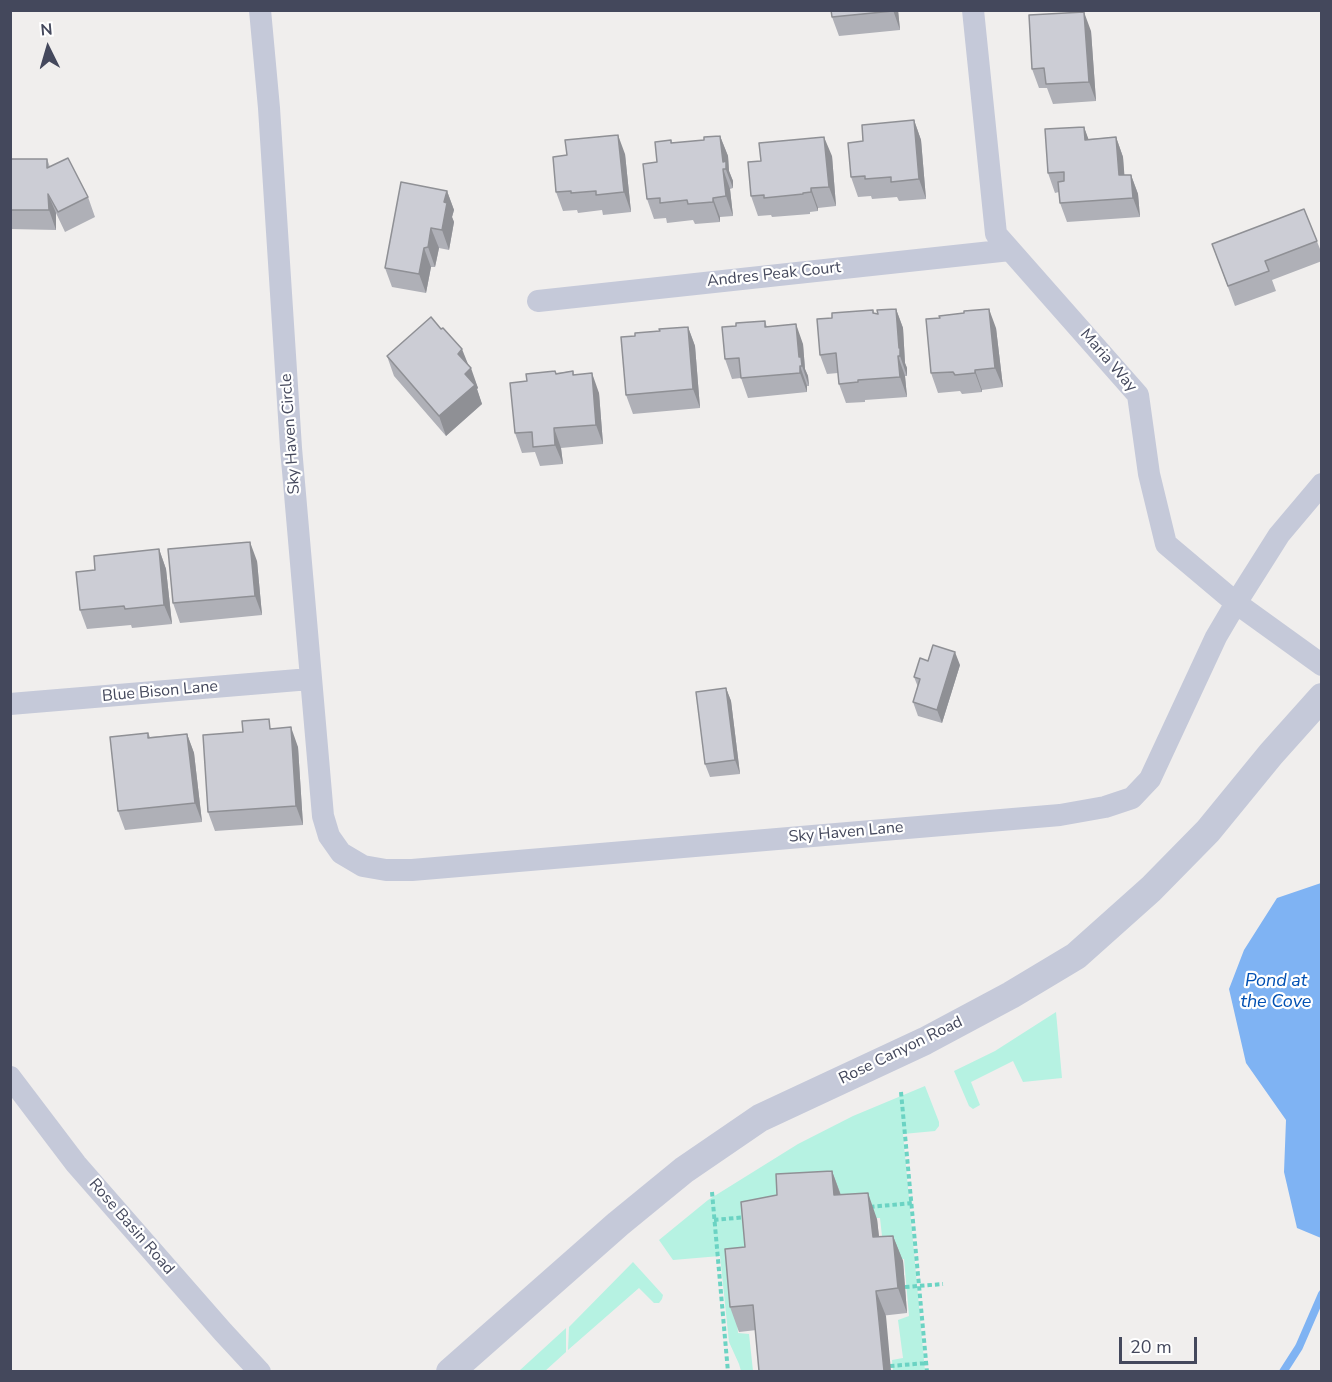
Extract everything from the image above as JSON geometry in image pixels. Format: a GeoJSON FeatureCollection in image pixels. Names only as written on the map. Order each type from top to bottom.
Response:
{"type":"FeatureCollection","features":[{"type":"Feature","properties":{"kind":"street","name":"Sky Haven Circle"},"geometry":{"type":"LineString","coordinates":[[260,10],[269,108],[291,448],[323,816],[329,836],[341,854]]}},
{"type":"Feature","properties":{"kind":"street","name":"Maria Way"},"geometry":{"type":"LineString","coordinates":[[972,10],[996,234],[1138,395],[1149,474],[1166,544],[1236,603],[1322,665]]}},
{"type":"Feature","properties":{"kind":"street","name":"Andres Peak Court"},"geometry":{"type":"LineString","coordinates":[[538,300],[1010,250]]}},
{"type":"Feature","properties":{"kind":"street","name":"Sky Haven Lane"},"geometry":{"type":"LineString","coordinates":[[341,854],[363,866],[386,870],[412,870],[1060,815],[1105,807],[1132,798],[1150,779],[1216,637],[1236,603],[1279,535],[1322,484]]}},
{"type":"Feature","properties":{"kind":"street","name":"Blue Bison Lane"},"geometry":{"type":"LineString","coordinates":[[10,704],[310,679]]}},
{"type":"Feature","properties":{"kind":"street","name":"Rose Canyon Road"},"geometry":{"type":"LineString","coordinates":[[450,1371],[618,1224],[684,1170],[760,1118],[925,1041],[1011,995],[1076,956],[1151,889],[1208,831],[1271,754],[1322,697]]}},
{"type":"Feature","properties":{"kind":"street","name":"Rose Basin Road"},"geometry":{"type":"LineString","coordinates":[[10,1077],[76,1164],[260,1371]]}},
{"type":"Feature","properties":{"kind":"path"},"geometry":{"type":"LineString","coordinates":[[902,1092],[927,1371]]}},
{"type":"Feature","properties":{"kind":"path"},"geometry":{"type":"LineString","coordinates":[[712,1192],[728,1371]]}},
{"type":"Feature","properties":{"kind":"path"},"geometry":{"type":"LineString","coordinates":[[866,1207],[912,1203]]}},
{"type":"Feature","properties":{"kind":"path"},"geometry":{"type":"LineString","coordinates":[[714,1220],[755,1216]]}},
{"type":"Feature","properties":{"kind":"path"},"geometry":{"type":"LineString","coordinates":[[905,1287],[943,1284]]}},
{"type":"Feature","properties":{"kind":"path"},"geometry":{"type":"LineString","coordinates":[[722,1305],[729,1304]]}},
{"type":"Feature","properties":{"kind":"path"},"geometry":{"type":"LineString","coordinates":[[890,1366],[927,1363]]}},
{"type":"Feature","properties":{"kind":"green space"},"geometry":{"type":"Polygon","coordinates":[[[1056,1012],[1062,1078],[1023,1082],[1013,1061],[971,1082],[980,1105],[973,1109],[969,1106],[954,1071],[995,1051],[1056,1012]]]}},
{"type":"Feature","properties":{"kind":"green space"},"geometry":{"type":"Polygon","coordinates":[[[925,1086],[939,1126],[935,1131],[903,1134],[925,1371],[893,1371],[892,1360],[903,1358],[898,1320],[909,1316],[904,1259],[892,1259],[891,1236],[882,1236],[880,1218],[846,1218],[842,1194],[784,1198],[733,1273],[738,1333],[749,1334],[753,1371],[741,1371],[729,1342],[720,1256],[673,1260],[659,1240],[708,1200],[798,1144],[853,1116],[925,1086]]]}},
{"type":"Feature","properties":{"kind":"green space"},"geometry":{"type":"Polygon","coordinates":[[[633,1262],[663,1295],[662,1299],[659,1303],[654,1303],[639,1288],[568,1350],[569,1327],[633,1262]]]}},
{"type":"Feature","properties":{"kind":"green space"},"geometry":{"type":"Polygon","coordinates":[[[566,1328],[566,1352],[545,1371],[519,1371],[566,1328]]]}},
{"type":"Feature","properties":{"kind":"water","name":"Pond at the Cove"},"geometry":{"type":"Polygon","coordinates":[[[1322,883],[1321,1238],[1297,1228],[1284,1172],[1286,1120],[1246,1063],[1229,989],[1244,950],[1277,898],[1322,883]]]}},
{"type":"Feature","properties":{"kind":"building"},"geometry":{"type":"Polygon","coordinates":[[[831,10],[893,10],[893,11],[832,17],[831,10]]]}},
{"type":"Feature","properties":{"kind":"building"},"geometry":{"type":"Polygon","coordinates":[[[1084,12],[1089,82],[1046,84],[1044,68],[1032,69],[1029,15],[1084,12]]]}},
{"type":"Feature","properties":{"kind":"building"},"geometry":{"type":"Polygon","coordinates":[[[914,120],[919,179],[891,182],[891,177],[865,179],[865,176],[851,177],[848,143],[863,141],[862,125],[914,120]]]}},
{"type":"Feature","properties":{"kind":"building"},"geometry":{"type":"Polygon","coordinates":[[[1084,127],[1085,140],[1116,137],[1119,175],[1131,175],[1133,198],[1060,203],[1058,182],[1064,181],[1064,172],[1048,173],[1045,129],[1084,127]]]}},
{"type":"Feature","properties":{"kind":"building"},"geometry":{"type":"Polygon","coordinates":[[[618,135],[624,192],[596,195],[596,191],[556,192],[553,157],[567,155],[565,140],[618,135]]]}},
{"type":"Feature","properties":{"kind":"building"},"geometry":{"type":"Polygon","coordinates":[[[720,136],[723,162],[726,161],[726,169],[723,169],[726,196],[713,198],[713,202],[688,204],[687,200],[660,203],[660,198],[647,199],[643,164],[657,162],[655,142],[704,140],[704,137],[720,136]]]}},
{"type":"Feature","properties":{"kind":"building"},"geometry":{"type":"Polygon","coordinates":[[[824,137],[829,187],[811,188],[811,192],[803,194],[764,198],[764,195],[751,196],[748,162],[761,161],[759,143],[824,137]]]}},
{"type":"Feature","properties":{"kind":"building"},"geometry":{"type":"Polygon","coordinates":[[[68,158],[88,197],[58,212],[48,194],[49,210],[10,210],[10,159],[47,159],[47,168],[68,158]]]}},
{"type":"Feature","properties":{"kind":"building"},"geometry":{"type":"Polygon","coordinates":[[[401,182],[447,191],[442,230],[431,228],[428,247],[424,248],[419,274],[385,268],[401,182]]]}},
{"type":"Feature","properties":{"kind":"building"},"geometry":{"type":"Polygon","coordinates":[[[1304,209],[1317,241],[1265,261],[1269,271],[1228,286],[1212,244],[1304,209]]]}},
{"type":"Feature","properties":{"kind":"building"},"geometry":{"type":"Polygon","coordinates":[[[896,309],[900,377],[858,380],[858,382],[839,384],[836,353],[820,355],[817,319],[832,318],[832,313],[873,310],[873,313],[878,314],[877,310],[896,309]]]}},
{"type":"Feature","properties":{"kind":"building"},"geometry":{"type":"Polygon","coordinates":[[[989,309],[995,368],[955,375],[953,372],[931,373],[926,319],[964,313],[964,311],[989,309]]]}},
{"type":"Feature","properties":{"kind":"building"},"geometry":{"type":"Polygon","coordinates":[[[431,317],[462,349],[458,354],[471,368],[465,374],[475,385],[439,416],[387,356],[431,317]]]}},
{"type":"Feature","properties":{"kind":"building"},"geometry":{"type":"Polygon","coordinates":[[[765,321],[765,327],[796,324],[802,366],[800,366],[800,373],[741,378],[739,358],[725,359],[722,327],[736,326],[736,323],[765,321]]]}},
{"type":"Feature","properties":{"kind":"building"},"geometry":{"type":"Polygon","coordinates":[[[688,327],[693,389],[626,395],[621,337],[635,336],[635,333],[660,331],[659,329],[688,327]]]}},
{"type":"Feature","properties":{"kind":"building"},"geometry":{"type":"Polygon","coordinates":[[[555,371],[556,374],[573,371],[573,375],[592,373],[596,425],[554,428],[555,445],[533,447],[532,432],[515,433],[510,383],[527,381],[526,374],[555,371]]]}},
{"type":"Feature","properties":{"kind":"building"},"geometry":{"type":"Polygon","coordinates":[[[250,542],[255,596],[173,603],[168,549],[250,542]]]}},
{"type":"Feature","properties":{"kind":"building"},"geometry":{"type":"Polygon","coordinates":[[[159,549],[164,605],[80,610],[76,572],[95,570],[94,556],[159,549]]]}},
{"type":"Feature","properties":{"kind":"building"},"geometry":{"type":"Polygon","coordinates":[[[933,645],[955,652],[937,710],[913,702],[920,679],[914,677],[920,658],[928,661],[933,645]]]}},
{"type":"Feature","properties":{"kind":"building"},"geometry":{"type":"Polygon","coordinates":[[[726,688],[735,760],[705,764],[696,692],[726,688]]]}},
{"type":"Feature","properties":{"kind":"building"},"geometry":{"type":"Polygon","coordinates":[[[269,719],[270,729],[291,727],[296,806],[208,812],[203,735],[243,732],[242,721],[269,719]]]}},
{"type":"Feature","properties":{"kind":"building"},"geometry":{"type":"Polygon","coordinates":[[[148,733],[148,738],[187,734],[195,803],[118,811],[110,737],[148,733]]]}},
{"type":"Feature","properties":{"kind":"building"},"geometry":{"type":"Polygon","coordinates":[[[832,1171],[834,1195],[868,1193],[873,1237],[893,1236],[898,1288],[876,1291],[884,1371],[759,1371],[753,1305],[730,1307],[725,1249],[745,1247],[741,1202],[777,1195],[776,1174],[832,1171]]]}},
{"type":"Feature","properties":{"kind":"waterway"},"geometry":{"type":"LineString","coordinates":[[1283,1372],[1299,1347],[1322,1294]]}}]}
